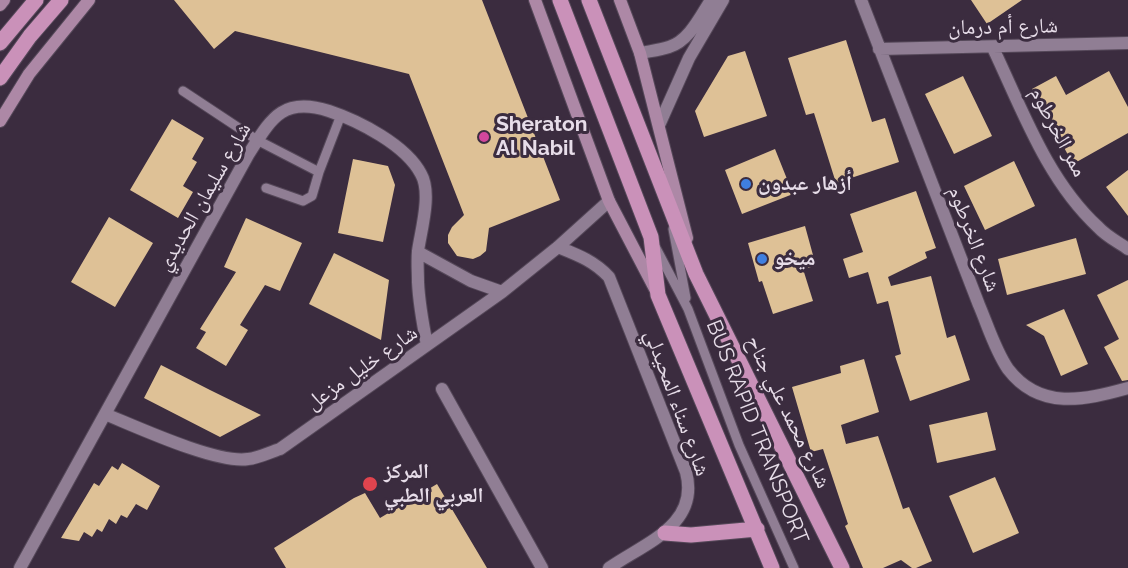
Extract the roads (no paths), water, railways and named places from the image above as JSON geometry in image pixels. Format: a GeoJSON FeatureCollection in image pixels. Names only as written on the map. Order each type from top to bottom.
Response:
{"type":"FeatureCollection","features":[{"type":"Feature","properties":{"kind":"main road"},"geometry":{"type":"LineString","coordinates":[[0,5],[4,0]]}},
{"type":"Feature","properties":{"kind":"main road"},"geometry":{"type":"LineString","coordinates":[[0,43],[36,0]]}},
{"type":"Feature","properties":{"kind":"main road"},"geometry":{"type":"LineString","coordinates":[[0,78],[30,36],[62,0]]}},
{"type":"Feature","properties":{"kind":"main road"},"geometry":{"type":"LineString","coordinates":[[0,121],[29,74],[89,0]]}},
{"type":"Feature","properties":{"kind":"main road"},"geometry":{"type":"LineString","coordinates":[[535,0],[609,201],[658,295],[772,568]]}},
{"type":"Feature","properties":{"kind":"main road"},"geometry":{"type":"LineString","coordinates":[[560,0],[651,237],[658,295]]}},
{"type":"Feature","properties":{"kind":"main road","name":"شارع محمد علي جناح"},"geometry":{"type":"LineString","coordinates":[[589,0],[696,274],[842,568]]}},
{"type":"Feature","properties":{"kind":"main road","name":"شارع محمد علي جناح"},"geometry":{"type":"LineString","coordinates":[[620,0],[640,53],[660,123],[696,274]]}},
{"type":"Feature","properties":{"kind":"main road"},"geometry":{"type":"LineString","coordinates":[[665,533],[691,535],[757,529]]}},
{"type":"Feature","properties":{"kind":"street"},"geometry":{"type":"LineString","coordinates":[[640,53],[668,48],[681,41],[688,35],[711,0]]}},
{"type":"Feature","properties":{"kind":"street"},"geometry":{"type":"LineString","coordinates":[[660,123],[689,58],[723,0]]}},
{"type":"Feature","properties":{"kind":"street","name":"شارع الخرطوم"},"geometry":{"type":"LineString","coordinates":[[861,0],[979,305],[1008,368],[1019,381],[1054,399],[1073,400],[1097,397],[1128,388]]}},
{"type":"Feature","properties":{"kind":"street","name":"شارع أم درمان"},"geometry":{"type":"LineString","coordinates":[[879,49],[1128,43]]}},
{"type":"Feature","properties":{"kind":"street","name":"ممر الخرطوم"},"geometry":{"type":"LineString","coordinates":[[993,48],[1054,174],[1075,204],[1099,229],[1128,249]]}},
{"type":"Feature","properties":{"kind":"street","name":"شارع سليمان الحديدي"},"geometry":{"type":"LineString","coordinates":[[20,568],[257,140],[268,123],[286,108],[309,105],[341,115],[384,138],[405,153],[422,176],[425,201],[418,252],[418,282],[421,316],[428,345]]}},
{"type":"Feature","properties":{"kind":"street","name":"شارع خليل مزعل"},"geometry":{"type":"LineString","coordinates":[[105,414],[199,450],[236,459],[249,459],[280,449],[502,292],[558,247],[609,201]]}},
{"type":"Feature","properties":{"kind":"street","name":"شارع سناء المحيدلي"},"geometry":{"type":"LineString","coordinates":[[558,247],[590,260],[609,277],[686,472],[689,485],[687,502],[682,514],[665,533],[609,568]]}},
{"type":"Feature","properties":{"kind":"street"},"geometry":{"type":"LineString","coordinates":[[418,252],[471,281],[502,292]]}},
{"type":"Feature","properties":{"kind":"street"},"geometry":{"type":"LineString","coordinates":[[442,389],[542,568]]}},
{"type":"Feature","properties":{"kind":"lane"},"geometry":{"type":"LineString","coordinates":[[183,91],[257,140],[319,172]]}},
{"type":"Feature","properties":{"kind":"lane"},"geometry":{"type":"LineString","coordinates":[[266,188],[298,200],[308,200],[312,196],[341,115]]}},
{"type":"Feature","properties":{"kind":"lane","name":"BUS RAPID TRANSPORT"},"geometry":{"type":"LineString","coordinates":[[667,201],[688,309]]}},
{"type":"Feature","properties":{"kind":"lane","name":"BUS RAPID TRANSPORT"},"geometry":{"type":"LineString","coordinates":[[651,237],[688,309],[740,445],[794,568]]}},
{"type":"Feature","properties":{"kind":"place","name":"Sheraton Al Nabil"},"geometry":{"type":"Point","coordinates":[484,137]}},
{"type":"Feature","properties":{"kind":"place","name":"أزهار عبدون"},"geometry":{"type":"Point","coordinates":[746,184]}},
{"type":"Feature","properties":{"kind":"place","name":"ميخو"},"geometry":{"type":"Point","coordinates":[762,259]}},
{"type":"Feature","properties":{"kind":"place","name":"المركز العربي الطبي"},"geometry":{"type":"Point","coordinates":[370,484]}}]}
